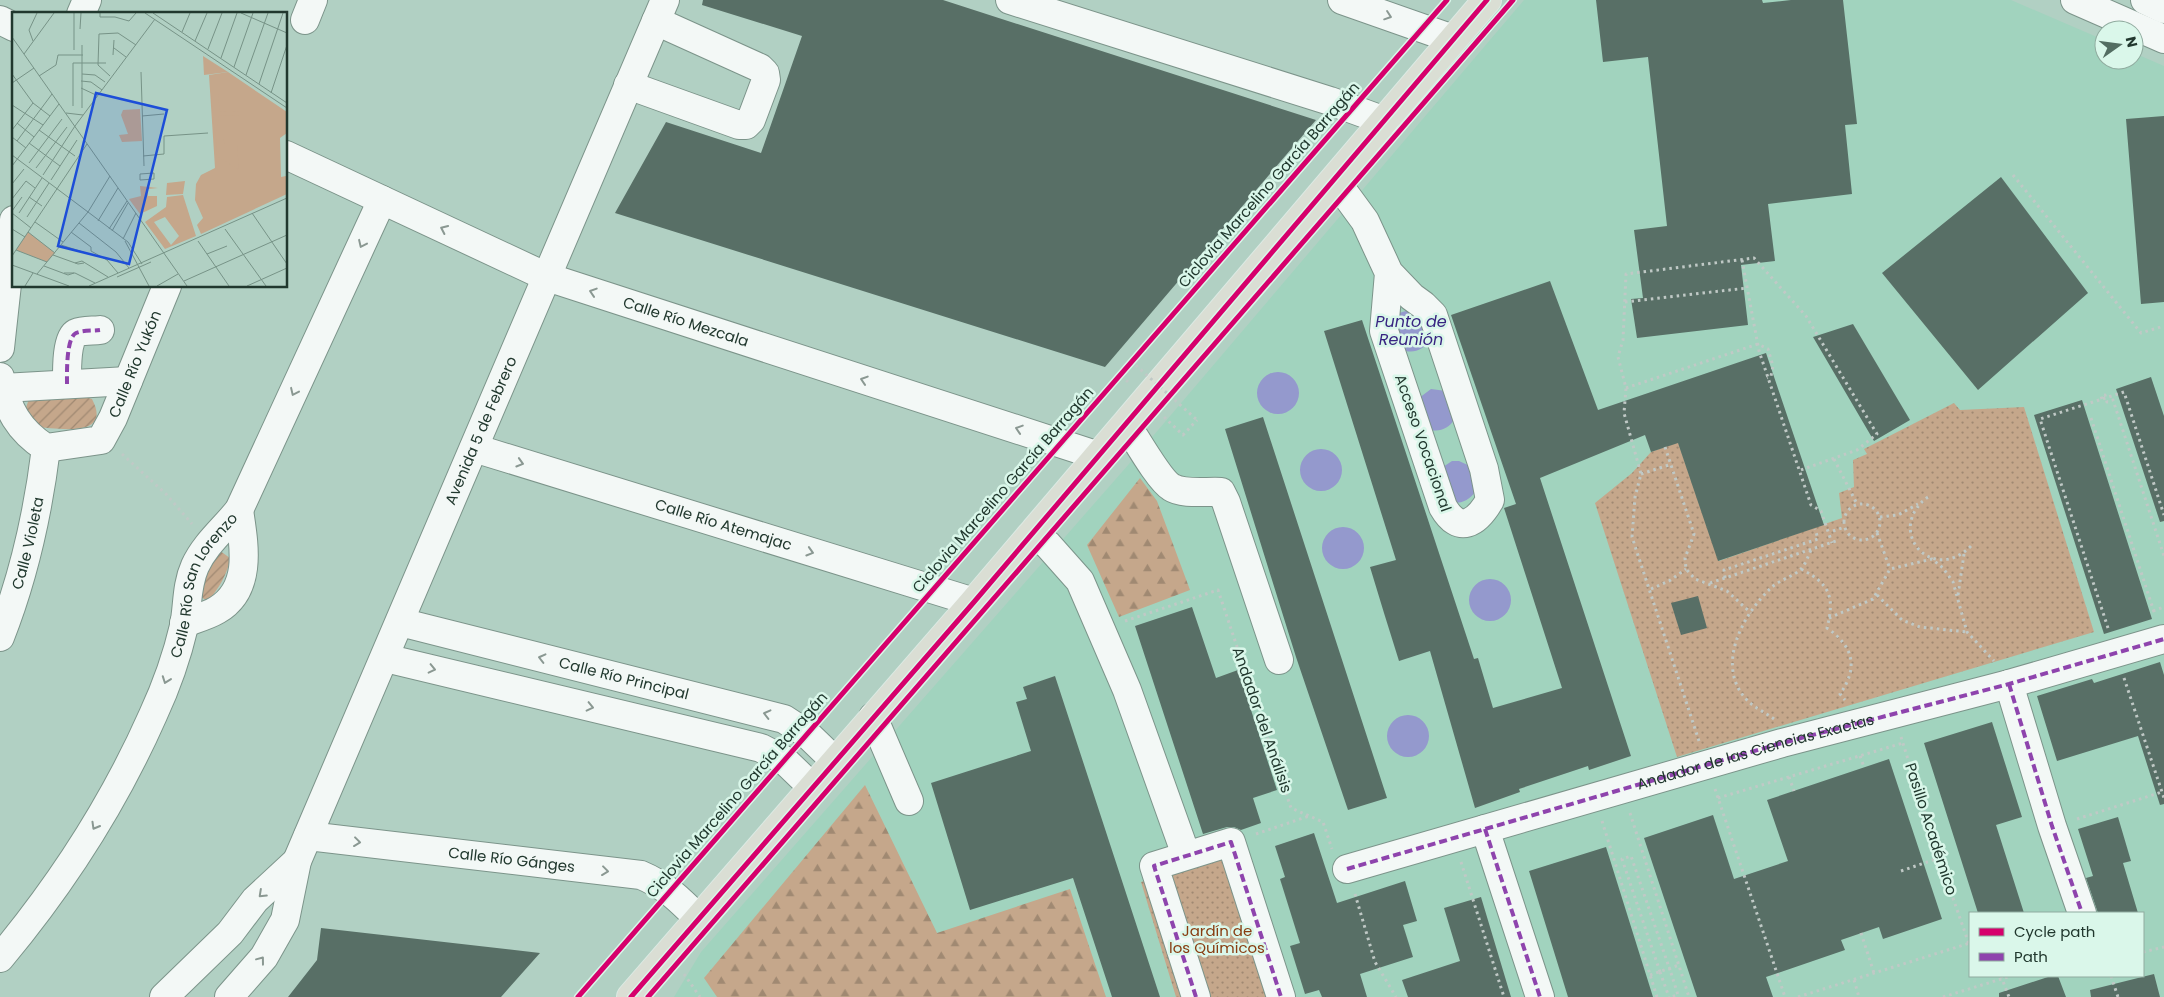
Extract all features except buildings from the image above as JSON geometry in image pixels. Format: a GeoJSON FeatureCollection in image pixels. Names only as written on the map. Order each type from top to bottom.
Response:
{"type":"FeatureCollection","features":[{"type":"Feature","properties":{"kind":"main road"},"geometry":{"type":"LineString","coordinates":[[639,994],[699,919],[1126,424],[1152,405],[1452,38],[1487,0]]}},
{"type":"Feature","properties":{"kind":"street"},"geometry":{"type":"LineString","coordinates":[[82,12],[87,0]]}},
{"type":"Feature","properties":{"kind":"street"},"geometry":{"type":"LineString","coordinates":[[1010,0],[1330,101],[1385,121]]}},
{"type":"Feature","properties":{"kind":"street"},"geometry":{"type":"LineString","coordinates":[[1342,0],[1452,38]]}},
{"type":"Feature","properties":{"kind":"street"},"geometry":{"type":"LineString","coordinates":[[2075,0],[2164,39]]}},
{"type":"Feature","properties":{"kind":"street"},"geometry":{"type":"LineString","coordinates":[[2145,0],[2164,9]]}},
{"type":"Feature","properties":{"kind":"street"},"geometry":{"type":"LineString","coordinates":[[628,86],[739,125],[746,125],[751,120],[766,80],[765,73],[760,68],[660,11]]}},
{"type":"Feature","properties":{"kind":"street","name":"Avenida 5 de Febrero"},"geometry":{"type":"LineString","coordinates":[[230,997],[264,957],[285,920],[303,848],[660,11]]}},
{"type":"Feature","properties":{"kind":"street"},"geometry":{"type":"LineString","coordinates":[[0,20],[12,26]]}},
{"type":"Feature","properties":{"kind":"street","name":"Calle Río Mezcala"},"geometry":{"type":"LineString","coordinates":[[288,156],[546,277],[1099,456]]}},
{"type":"Feature","properties":{"kind":"street","name":"Acceso Vocacional"},"geometry":{"type":"LineString","coordinates":[[1336,180],[1365,221],[1389,274],[1433,315],[1484,469],[1490,500],[1482,513],[1474,521],[1462,524],[1450,519],[1443,507],[1384,331],[1389,274]]}},
{"type":"Feature","properties":{"kind":"street","name":"Calle Río San Lorenzo"},"geometry":{"type":"LineString","coordinates":[[0,958],[30,922],[82,847],[118,787],[154,715],[177,650],[184,624],[187,592],[192,575],[210,542],[239,510],[382,200]]}},
{"type":"Feature","properties":{"kind":"street"},"geometry":{"type":"LineString","coordinates":[[0,348],[12,238]]}},
{"type":"Feature","properties":{"kind":"street","name":"Calle Río Yukón"},"geometry":{"type":"LineString","coordinates":[[101,440],[114,418],[167,288]]}},
{"type":"Feature","properties":{"kind":"street"},"geometry":{"type":"LineString","coordinates":[[67,384],[69,345],[73,335],[100,330]]}},
{"type":"Feature","properties":{"kind":"street"},"geometry":{"type":"LineString","coordinates":[[101,440],[46,448],[22,429],[1,383],[67,384],[128,381]]}},
{"type":"Feature","properties":{"kind":"street"},"geometry":{"type":"LineString","coordinates":[[1126,424],[1144,452],[1171,487],[1181,490],[1221,492],[1280,660]]}},
{"type":"Feature","properties":{"kind":"street","name":"Calle Violeta"},"geometry":{"type":"LineString","coordinates":[[0,637],[16,597],[38,507],[46,448]]}},
{"type":"Feature","properties":{"kind":"street","name":"Calle Río Atemajac"},"geometry":{"type":"LineString","coordinates":[[474,448],[974,602]]}},
{"type":"Feature","properties":{"kind":"street"},"geometry":{"type":"LineString","coordinates":[[184,624],[217,610],[235,590],[246,553],[239,510]]}},
{"type":"Feature","properties":{"kind":"street"},"geometry":{"type":"LineString","coordinates":[[1033,533],[1048,545],[1080,581],[1127,690],[1186,855]]}},
{"type":"Feature","properties":{"kind":"street","name":"Calle Río Principal"},"geometry":{"type":"LineString","coordinates":[[400,622],[784,719],[807,734],[835,761]]}},
{"type":"Feature","properties":{"kind":"street","name":"Andador de las Ciencias Exactas"},"geometry":{"type":"LineString","coordinates":[[1347,869],[1782,743],[2009,684],[2113,645],[2161,631]]}},
{"type":"Feature","properties":{"kind":"street"},"geometry":{"type":"LineString","coordinates":[[385,658],[761,748],[784,760],[812,787]]}},
{"type":"Feature","properties":{"kind":"street"},"geometry":{"type":"LineString","coordinates":[[2009,684],[2052,826],[2082,912]]}},
{"type":"Feature","properties":{"kind":"street"},"geometry":{"type":"LineString","coordinates":[[873,717],[909,801]]}},
{"type":"Feature","properties":{"kind":"street"},"geometry":{"type":"LineString","coordinates":[[1486,829],[1540,997]]}},
{"type":"Feature","properties":{"kind":"street"},"geometry":{"type":"LineString","coordinates":[[1196,997],[1154,866],[1231,842],[1281,997]]}},
{"type":"Feature","properties":{"kind":"street","name":"Avenida 5 de Febrero"},"geometry":{"type":"LineString","coordinates":[[164,997],[230,934],[255,900],[303,848]]}},
{"type":"Feature","properties":{"kind":"street","name":"Calle Río Gánges"},"geometry":{"type":"LineString","coordinates":[[303,848],[641,875],[658,882],[671,891],[699,919]]}},
{"type":"Feature","properties":{"kind":"path"},"geometry":{"type":"LineString","coordinates":[[2013,175],[2141,333],[2164,326]]}},
{"type":"Feature","properties":{"kind":"path"},"geometry":{"type":"LineString","coordinates":[[1786,997],[1632,537],[1635,497],[1641,474],[1624,413],[1626,388],[1618,357],[1623,340],[1626,274],[1754,258],[1806,316],[1877,434],[1857,450],[1798,471]]}},
{"type":"Feature","properties":{"kind":"path"},"geometry":{"type":"LineString","coordinates":[[1709,584],[1834,542],[1821,511],[1811,505],[1767,378],[1758,344],[1742,260]]}},
{"type":"Feature","properties":{"kind":"path"},"geometry":{"type":"LineString","coordinates":[[1783,290],[1788,286]]}},
{"type":"Feature","properties":{"kind":"path"},"geometry":{"type":"LineString","coordinates":[[1625,302],[1747,288]]}},
{"type":"Feature","properties":{"kind":"path"},"geometry":{"type":"LineString","coordinates":[[1626,388],[1758,344],[1768,349],[1773,366],[1771,376],[1767,378]]}},
{"type":"Feature","properties":{"kind":"path"},"geometry":{"type":"LineString","coordinates":[[1132,361],[1197,420],[1183,435],[1152,405],[1177,388]]}},
{"type":"Feature","properties":{"kind":"path"},"geometry":{"type":"LineString","coordinates":[[2164,515],[2124,392],[2040,419],[2164,798]]}},
{"type":"Feature","properties":{"kind":"path"},"geometry":{"type":"LineString","coordinates":[[2104,399],[2107,402],[2113,400],[2164,556]]}},
{"type":"Feature","properties":{"kind":"path"},"geometry":{"type":"LineString","coordinates":[[2092,418],[2161,631]]}},
{"type":"Feature","properties":{"kind":"path"},"geometry":{"type":"LineString","coordinates":[[101,440],[121,453],[166,494],[210,542]]}},
{"type":"Feature","properties":{"kind":"path"},"geometry":{"type":"LineString","coordinates":[[1665,447],[1694,534],[1685,558],[1686,570],[1695,579],[1727,591],[1751,613]]}},
{"type":"Feature","properties":{"kind":"path"},"geometry":{"type":"LineString","coordinates":[[1834,459],[1857,504]]}},
{"type":"Feature","properties":{"kind":"path"},"geometry":{"type":"LineString","coordinates":[[1641,474],[1672,464]]}},
{"type":"Feature","properties":{"kind":"path"},"geometry":{"type":"LineString","coordinates":[[1880,517],[1898,515],[1928,497]]}},
{"type":"Feature","properties":{"kind":"path"},"geometry":{"type":"LineString","coordinates":[[1919,503],[1912,513],[1910,535],[1922,553],[1932,559],[1948,575],[1958,598],[1967,632],[1992,658],[2009,684]]}},
{"type":"Feature","properties":{"kind":"path"},"geometry":{"type":"LineString","coordinates":[[1857,504],[1871,506],[1880,517],[1880,528],[1877,533],[1868,539],[1862,540],[1852,536],[1845,527],[1848,511],[1857,504]]}},
{"type":"Feature","properties":{"kind":"path"},"geometry":{"type":"LineString","coordinates":[[1833,531],[1845,527]]}},
{"type":"Feature","properties":{"kind":"path"},"geometry":{"type":"LineString","coordinates":[[1726,578],[1724,570],[1818,539],[1815,528]]}},
{"type":"Feature","properties":{"kind":"path"},"geometry":{"type":"LineString","coordinates":[[1877,533],[1890,569]]}},
{"type":"Feature","properties":{"kind":"path"},"geometry":{"type":"LineString","coordinates":[[1830,618],[1873,599],[1890,569],[1932,559],[1948,560],[1964,553],[1971,546]]}},
{"type":"Feature","properties":{"kind":"path"},"geometry":{"type":"LineString","coordinates":[[1782,743],[1773,718],[1758,710],[1745,698],[1736,684],[1732,666],[1735,644],[1751,613],[1772,587],[1801,569],[1811,550]]}},
{"type":"Feature","properties":{"kind":"path"},"geometry":{"type":"LineString","coordinates":[[1958,598],[1964,553]]}},
{"type":"Feature","properties":{"kind":"path"},"geometry":{"type":"LineString","coordinates":[[1801,569],[1824,584],[1830,596],[1830,618],[1827,628],[1838,636],[1848,649],[1853,666],[1848,682],[1840,694],[1860,722]]}},
{"type":"Feature","properties":{"kind":"path"},"geometry":{"type":"LineString","coordinates":[[1651,590],[1669,582],[1686,570]]}},
{"type":"Feature","properties":{"kind":"path"},"geometry":{"type":"LineString","coordinates":[[1877,594],[1902,620],[1920,627],[1967,632]]}},
{"type":"Feature","properties":{"kind":"path"},"geometry":{"type":"LineString","coordinates":[[2153,611],[2164,608]]}},
{"type":"Feature","properties":{"kind":"path"},"geometry":{"type":"LineString","coordinates":[[1718,798],[1903,742]]}},
{"type":"Feature","properties":{"kind":"path"},"geometry":{"type":"LineString","coordinates":[[1860,756],[1864,767]]}},
{"type":"Feature","properties":{"kind":"path"},"geometry":{"type":"LineString","coordinates":[[1789,777],[1794,791]]}},
{"type":"Feature","properties":{"kind":"path"},"geometry":{"type":"LineString","coordinates":[[1622,789],[1689,997]]}},
{"type":"Feature","properties":{"kind":"path"},"geometry":{"type":"LineString","coordinates":[[2052,826],[2162,792]]}},
{"type":"Feature","properties":{"kind":"path"},"geometry":{"type":"LineString","coordinates":[[1594,798],[1657,997]]}},
{"type":"Feature","properties":{"kind":"path"},"geometry":{"type":"LineString","coordinates":[[1231,842],[1309,816]]}},
{"type":"Feature","properties":{"kind":"path"},"geometry":{"type":"LineString","coordinates":[[1454,838],[1504,997]]}},
{"type":"Feature","properties":{"kind":"path"},"geometry":{"type":"LineString","coordinates":[[1631,856],[1678,994],[1670,997],[1660,972],[1622,859],[1631,856]]}},
{"type":"Feature","properties":{"kind":"path"},"geometry":{"type":"LineString","coordinates":[[1901,871],[1939,858]]}},
{"type":"Feature","properties":{"kind":"path"},"geometry":{"type":"LineString","coordinates":[[1861,934],[1874,974]]}},
{"type":"Feature","properties":{"kind":"path"},"geometry":{"type":"LineString","coordinates":[[1798,997],[1969,944]]}},
{"type":"Feature","properties":{"kind":"path"},"geometry":{"type":"LineString","coordinates":[[2144,952],[2164,946]]}},
{"type":"Feature","properties":{"kind":"path"},"geometry":{"type":"LineString","coordinates":[[1650,975],[1679,966]]}},
{"type":"Feature","properties":{"kind":"path"},"geometry":{"type":"LineString","coordinates":[[1943,997],[2002,977],[2008,997]]}},
{"type":"Feature","properties":{"kind":"path"},"geometry":{"type":"LineString","coordinates":[[2111,977],[2118,997]]}},
{"type":"Feature","properties":{"kind":"path"},"geometry":{"type":"LineString","coordinates":[[1854,980],[1859,997]]}},
{"type":"Feature","properties":{"kind":"shaded area"},"geometry":{"type":"Polygon","coordinates":[[[1524,0],[2011,0],[2094,36],[2094,70],[2144,70],[2144,57],[2164,66],[2164,997],[674,997],[701,952],[1136,456],[1524,0]]]}},
{"type":"Feature","properties":{"kind":"green space"},"geometry":{"type":"Polygon","coordinates":[[[85,397],[92,399],[96,412],[95,420],[89,426],[68,429],[35,427],[24,413],[29,399],[85,397]]]}},
{"type":"Feature","properties":{"kind":"green space"},"geometry":{"type":"Polygon","coordinates":[[[1954,403],[1960,410],[2024,407],[2094,632],[1677,757],[1595,503],[1632,473],[1651,452],[1678,442],[1719,561],[1842,518],[1839,493],[1854,487],[1853,460],[1867,454],[1864,449],[1954,403]]]}},
{"type":"Feature","properties":{"kind":"green space"},"geometry":{"type":"Polygon","coordinates":[[[1140,478],[1157,501],[1190,590],[1119,617],[1087,545],[1140,478]]]}},
{"type":"Feature","properties":{"kind":"green space"},"geometry":{"type":"Polygon","coordinates":[[[216,548],[230,558],[225,575],[207,601],[194,592],[216,548]]]}},
{"type":"Feature","properties":{"kind":"green space"},"geometry":{"type":"Polygon","coordinates":[[[865,785],[937,933],[1070,889],[1106,997],[717,997],[704,978],[865,785]]]}},
{"type":"Feature","properties":{"kind":"green space","name":"Jardín de los Químicos"},"geometry":{"type":"Polygon","coordinates":[[[1248,849],[1294,997],[1176,997],[1141,882],[1248,849]]]}},
{"type":"Feature","properties":{"kind":"water","name":"Punto de Reunión"},"geometry":{"type":"Polygon","coordinates":[[[1413,309],[1420,312],[1430,340],[1418,350],[1410,352],[1402,350],[1391,325],[1399,313],[1413,309]]]}},
{"type":"Feature","properties":{"kind":"water"},"geometry":{"type":"Polygon","coordinates":[[[1274,372],[1282,372],[1293,378],[1299,393],[1293,408],[1282,414],[1274,414],[1263,408],[1257,397],[1257,389],[1263,378],[1274,372]]]}},
{"type":"Feature","properties":{"kind":"water","name":"Punto de Reunión"},"geometry":{"type":"Polygon","coordinates":[[[1431,389],[1446,391],[1455,419],[1446,428],[1439,430],[1427,429],[1419,398],[1431,389]]]}},
{"type":"Feature","properties":{"kind":"water"},"geometry":{"type":"Polygon","coordinates":[[[1317,449],[1325,449],[1336,455],[1342,470],[1336,485],[1325,491],[1317,491],[1306,485],[1300,474],[1300,466],[1306,455],[1317,449]]]}},
{"type":"Feature","properties":{"kind":"water"},"geometry":{"type":"Polygon","coordinates":[[[1452,461],[1459,461],[1472,467],[1476,491],[1467,500],[1458,503],[1454,503],[1440,469],[1452,461]]]}},
{"type":"Feature","properties":{"kind":"water"},"geometry":{"type":"Polygon","coordinates":[[[1339,527],[1347,527],[1358,533],[1364,548],[1358,563],[1347,569],[1339,569],[1328,563],[1322,552],[1322,544],[1328,533],[1339,527]]]}},
{"type":"Feature","properties":{"kind":"water"},"geometry":{"type":"Polygon","coordinates":[[[1486,579],[1494,579],[1505,585],[1511,600],[1505,615],[1494,621],[1486,621],[1475,615],[1469,604],[1469,596],[1475,585],[1486,579]]]}},
{"type":"Feature","properties":{"kind":"water"},"geometry":{"type":"Polygon","coordinates":[[[1404,715],[1412,715],[1423,721],[1429,736],[1423,751],[1412,757],[1404,757],[1393,751],[1387,740],[1387,732],[1393,721],[1404,715]]]}},
{"type":"Feature","properties":{"kind":"marked path"},"geometry":{"type":"LineString","coordinates":[[67,384],[68,356],[73,336],[79,332],[100,330]]}},
{"type":"Feature","properties":{"kind":"marked path"},"geometry":{"type":"LineString","coordinates":[[1347,869],[1782,743],[2009,684],[2164,639]]}},
{"type":"Feature","properties":{"kind":"marked path"},"geometry":{"type":"LineString","coordinates":[[2009,684],[2052,826],[2082,912]]}},
{"type":"Feature","properties":{"kind":"marked path"},"geometry":{"type":"LineString","coordinates":[[1485,829],[1540,997]]}},
{"type":"Feature","properties":{"kind":"marked path"},"geometry":{"type":"LineString","coordinates":[[1196,997],[1154,866],[1231,842],[1281,997]]}},
{"type":"Feature","properties":{"kind":"cycle path","name":"Ciclovia Marcelino García Barragán"},"geometry":{"type":"LineString","coordinates":[[578,997],[1447,0]]}},
{"type":"Feature","properties":{"kind":"cycle path"},"geometry":{"type":"LineString","coordinates":[[631,997],[974,602],[1487,0]]}},
{"type":"Feature","properties":{"kind":"cycle path"},"geometry":{"type":"LineString","coordinates":[[648,997],[1513,0]]}}]}
